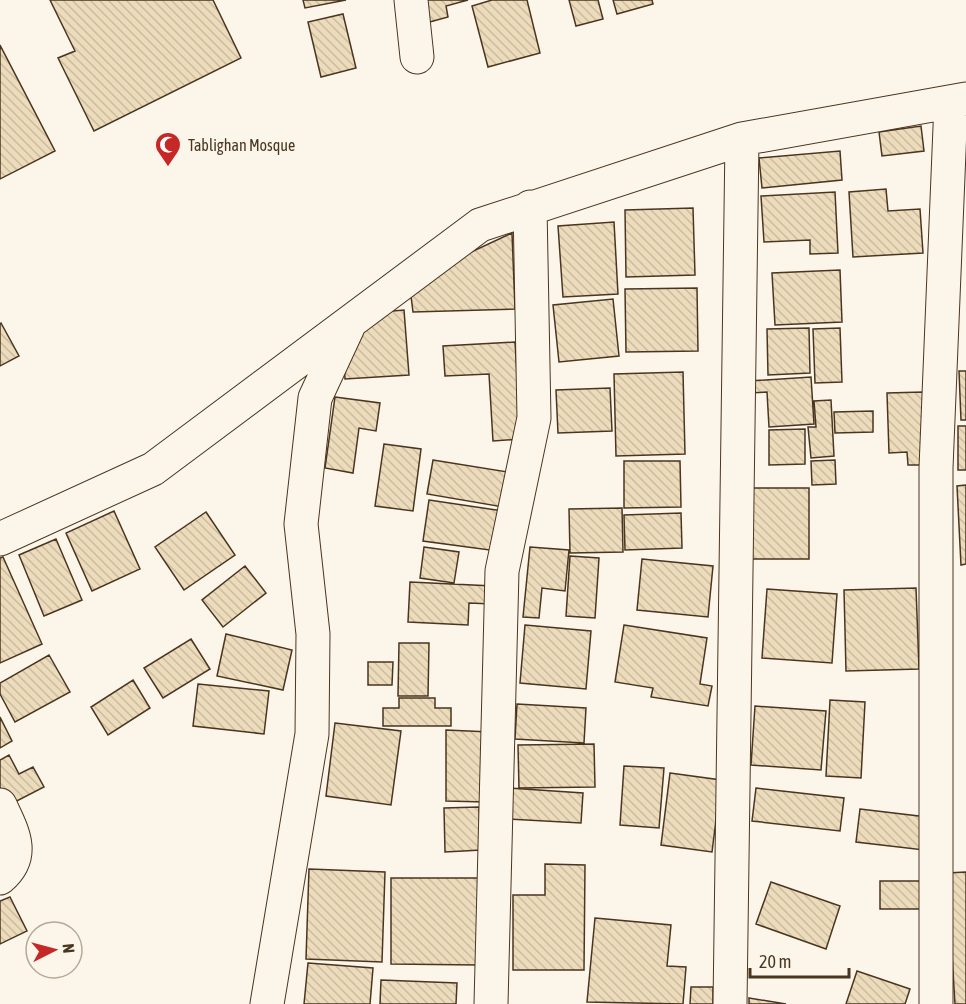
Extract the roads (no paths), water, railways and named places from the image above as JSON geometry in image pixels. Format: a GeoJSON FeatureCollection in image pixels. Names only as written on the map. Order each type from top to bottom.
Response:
{"type":"FeatureCollection","features":[{"type":"Feature","properties":{"kind":"street"},"geometry":{"type":"LineString","coordinates":[[411,0],[417,57]]}},
{"type":"Feature","properties":{"kind":"street"},"geometry":{"type":"LineString","coordinates":[[0,539],[153,469],[480,225],[742,139],[958,101],[936,468],[936,1004]]}},
{"type":"Feature","properties":{"kind":"street"},"geometry":{"type":"LineString","coordinates":[[730,1004],[742,139]]}},
{"type":"Feature","properties":{"kind":"street"},"geometry":{"type":"LineString","coordinates":[[491,1004],[502,570],[534,418],[531,207]]}},
{"type":"Feature","properties":{"kind":"street"},"geometry":{"type":"LineString","coordinates":[[267,1004],[312,734],[313,634],[301,524],[315,398],[350,323]]}},
{"type":"Feature","properties":{"kind":"street"},"geometry":{"type":"LineString","coordinates":[[0,805],[16,838],[16,858],[0,878]]}},
{"type":"Feature","properties":{"kind":"place","name":"Tablighan Mosque"},"geometry":{"type":"Point","coordinates":[168,168]}}]}
